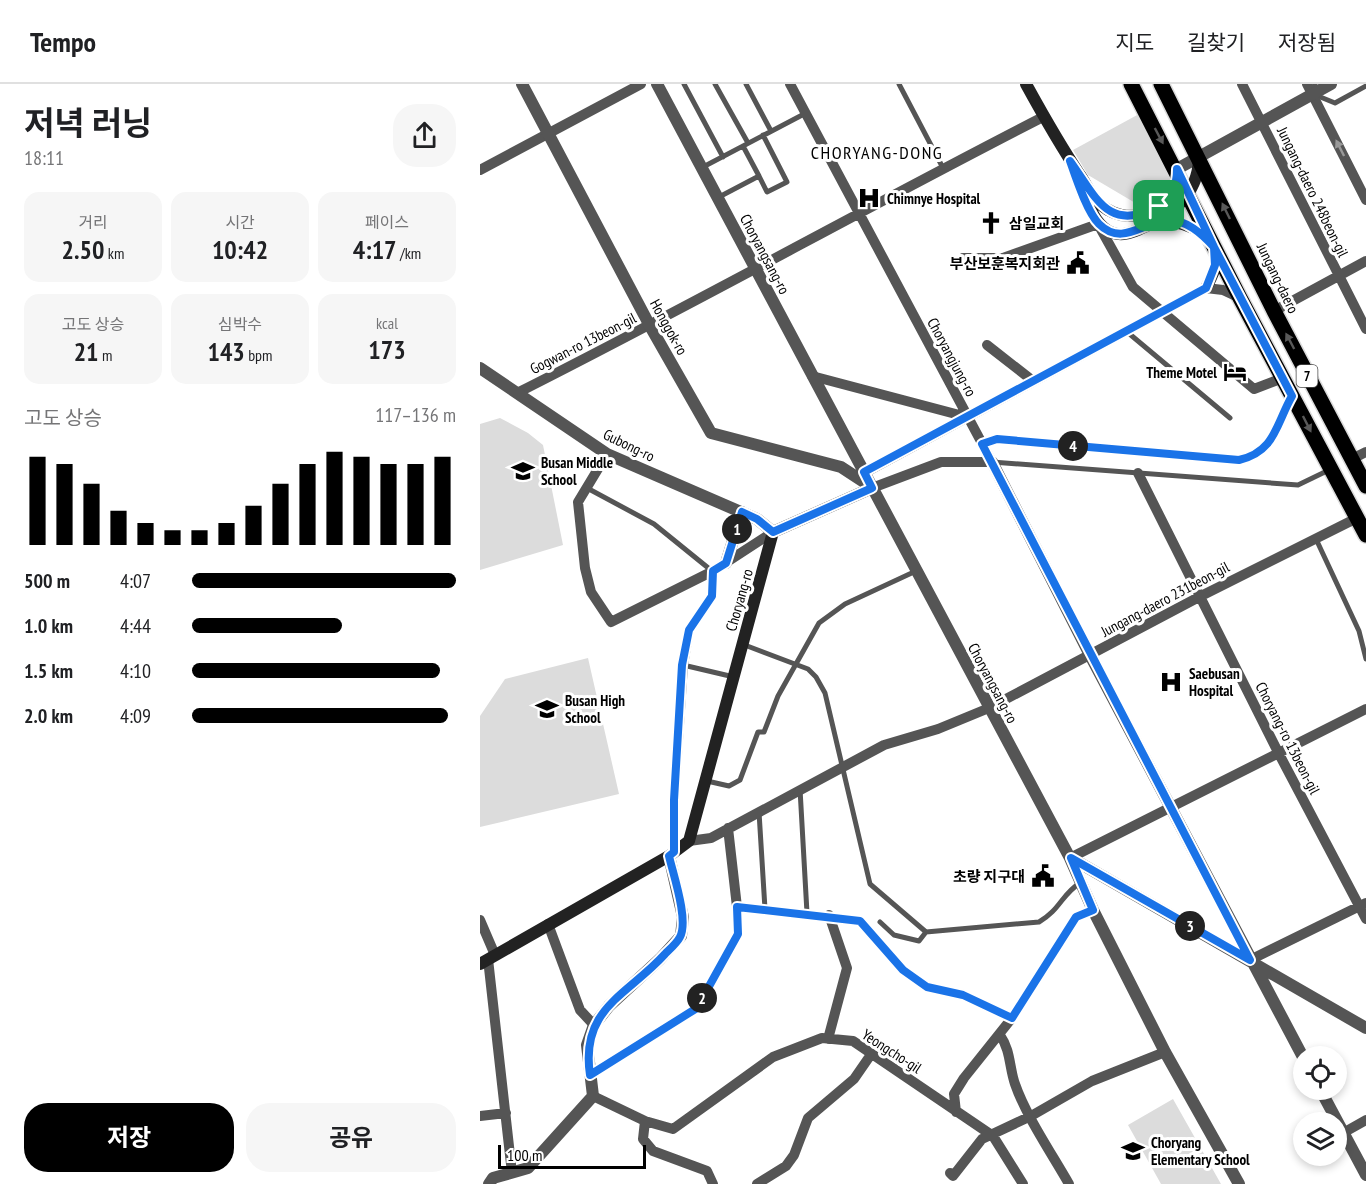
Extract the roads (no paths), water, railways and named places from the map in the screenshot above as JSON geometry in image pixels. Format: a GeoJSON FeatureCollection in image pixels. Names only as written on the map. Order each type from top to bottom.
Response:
{"type":"FeatureCollection","features":[{"type":"Feature","properties":{"kind":"main road"},"geometry":{"type":"LineString","coordinates":[[1026,84],[1070,161],[1094,198],[1103,207],[1127,216],[1142,215],[1171,196],[1176,186],[1177,169]]}},
{"type":"Feature","properties":{"kind":"main road","name":"7"},"geometry":{"type":"LineString","coordinates":[[1131,84],[1177,169],[1240,298],[1366,535]]}},
{"type":"Feature","properties":{"kind":"main road","name":"Jungang-daero"},"geometry":{"type":"LineString","coordinates":[[1161,84],[1274,311],[1359,455],[1366,486]]}},
{"type":"Feature","properties":{"kind":"main road"},"geometry":{"type":"LineString","coordinates":[[1070,161],[1098,224],[1112,233],[1125,235],[1155,222],[1176,208],[1188,193],[1198,171],[1199,157]]}},
{"type":"Feature","properties":{"kind":"main road"},"geometry":{"type":"LineString","coordinates":[[1155,222],[1169,220],[1180,222],[1199,232],[1214,247],[1215,265],[1206,288]]}},
{"type":"Feature","properties":{"kind":"main road"},"geometry":{"type":"LineString","coordinates":[[773,532],[872,488]]}},
{"type":"Feature","properties":{"kind":"main road","name":"Choryang-ro"},"geometry":{"type":"LineString","coordinates":[[689,841],[773,532]]}},
{"type":"Feature","properties":{"kind":"main road"},"geometry":{"type":"LineString","coordinates":[[488,959],[672,854],[689,841]]}},
{"type":"Feature","properties":{"kind":"street","name":"Honggok-ro"},"geometry":{"type":"LineString","coordinates":[[522,84],[650,326],[711,433],[841,467],[872,488]]}},
{"type":"Feature","properties":{"kind":"street"},"geometry":{"type":"LineString","coordinates":[[480,170],[641,84]]}},
{"type":"Feature","properties":{"kind":"street","name":"Choryangsang-ro"},"geometry":{"type":"LineString","coordinates":[[657,84],[1071,858],[1093,910],[1165,1052],[1239,1184]]}},
{"type":"Feature","properties":{"kind":"street","name":"Choryangjung-ro"},"geometry":{"type":"LineString","coordinates":[[790,84],[992,462],[1090,655],[1297,1046]]}},
{"type":"Feature","properties":{"kind":"street","name":"Jungang-daero 248beon-gil"},"geometry":{"type":"LineString","coordinates":[[1242,84],[1338,276]]}},
{"type":"Feature","properties":{"kind":"street"},"geometry":{"type":"LineString","coordinates":[[1177,169],[1262,121],[1312,87],[1331,84]]}},
{"type":"Feature","properties":{"kind":"street"},"geometry":{"type":"LineString","coordinates":[[1312,87],[1366,200]]}},
{"type":"Feature","properties":{"kind":"street","name":"Gogwan-ro 13beon-gil"},"geometry":{"type":"LineString","coordinates":[[517,393],[650,326],[859,212],[1043,117]]}},
{"type":"Feature","properties":{"kind":"street"},"geometry":{"type":"LineString","coordinates":[[963,258],[1003,258],[1098,224],[1133,287],[1254,389],[1283,378]]}},
{"type":"Feature","properties":{"kind":"street","name":"Jungang-daero 248beon-gil"},"geometry":{"type":"LineString","coordinates":[[1274,311],[1366,261]]}},
{"type":"Feature","properties":{"kind":"street"},"geometry":{"type":"LineString","coordinates":[[1338,276],[1366,329]]}},
{"type":"Feature","properties":{"kind":"street"},"geometry":{"type":"LineString","coordinates":[[864,472],[1206,288],[1232,292],[1240,298]]}},
{"type":"Feature","properties":{"kind":"street"},"geometry":{"type":"LineString","coordinates":[[987,345],[1033,381]]}},
{"type":"Feature","properties":{"kind":"street","name":"Gubong-ro"},"geometry":{"type":"LineString","coordinates":[[480,368],[607,454],[757,519],[773,532]]}},
{"type":"Feature","properties":{"kind":"street"},"geometry":{"type":"LineString","coordinates":[[812,376],[967,417]]}},
{"type":"Feature","properties":{"kind":"street"},"geometry":{"type":"LineString","coordinates":[[982,444],[997,439],[1239,460],[1253,457],[1265,448],[1292,396]]}},
{"type":"Feature","properties":{"kind":"street"},"geometry":{"type":"LineString","coordinates":[[607,454],[578,502],[585,568],[591,592],[611,622],[713,571],[773,532]]}},
{"type":"Feature","properties":{"kind":"street"},"geometry":{"type":"LineString","coordinates":[[872,488],[941,462],[992,462]]}},
{"type":"Feature","properties":{"kind":"street","name":"Choryang-ro 13beon-gil"},"geometry":{"type":"LineString","coordinates":[[1138,473],[1278,752],[1363,905],[1366,919]]}},
{"type":"Feature","properties":{"kind":"street"},"geometry":{"type":"LineString","coordinates":[[726,563],[742,512]]}},
{"type":"Feature","properties":{"kind":"street","name":"Jungang-daero 231beon-gil"},"geometry":{"type":"LineString","coordinates":[[689,841],[711,838],[759,810],[884,745],[938,729],[989,708],[1199,597],[1357,518]]}},
{"type":"Feature","properties":{"kind":"street"},"geometry":{"type":"LineString","coordinates":[[489,1184],[493,1178],[528,1168],[593,1096],[587,1045],[594,1025],[609,1006],[660,959],[681,936],[683,917],[672,854],[682,665],[689,630],[712,596],[713,571]]}},
{"type":"Feature","properties":{"kind":"street"},"geometry":{"type":"LineString","coordinates":[[1071,858],[1366,709]]}},
{"type":"Feature","properties":{"kind":"street"},"geometry":{"type":"LineString","coordinates":[[590,1075],[697,1008],[738,934],[728,828]]}},
{"type":"Feature","properties":{"kind":"street"},"geometry":{"type":"LineString","coordinates":[[1071,858],[1366,1028]]}},
{"type":"Feature","properties":{"kind":"street"},"geometry":{"type":"LineString","coordinates":[[1250,960],[1363,905]]}},
{"type":"Feature","properties":{"kind":"street"},"geometry":{"type":"LineString","coordinates":[[737,907],[829,915],[860,921],[903,970],[927,987],[963,995],[1012,1018]]}},
{"type":"Feature","properties":{"kind":"street"},"geometry":{"type":"LineString","coordinates":[[956,1112],[954,1094],[964,1078],[1012,1018],[1076,917],[1093,910]]}},
{"type":"Feature","properties":{"kind":"street"},"geometry":{"type":"LineString","coordinates":[[828,1039],[847,968],[829,915]]}},
{"type":"Feature","properties":{"kind":"street"},"geometry":{"type":"LineString","coordinates":[[480,920],[488,959],[512,1173]]}},
{"type":"Feature","properties":{"kind":"street"},"geometry":{"type":"LineString","coordinates":[[548,924],[580,1010],[594,1025]]}},
{"type":"Feature","properties":{"kind":"street"},"geometry":{"type":"LineString","coordinates":[[1000,1035],[1007,1046],[1015,1083],[1069,1184]]}},
{"type":"Feature","properties":{"kind":"street","name":"Yeongcho-gil"},"geometry":{"type":"LineString","coordinates":[[593,1096],[645,1121],[673,1129],[773,1057],[795,1046],[828,1039],[853,1041],[993,1136],[1023,1184]]}},
{"type":"Feature","properties":{"kind":"street"},"geometry":{"type":"LineString","coordinates":[[950,1173],[954,1176],[982,1139],[993,1136],[1031,1116],[1092,1081],[1165,1052]]}},
{"type":"Feature","properties":{"kind":"street"},"geometry":{"type":"LineString","coordinates":[[757,1184],[786,1166],[794,1155],[808,1118],[854,1079],[872,1053]]}},
{"type":"Feature","properties":{"kind":"street"},"geometry":{"type":"LineString","coordinates":[[480,1116],[506,1113]]}},
{"type":"Feature","properties":{"kind":"street"},"geometry":{"type":"LineString","coordinates":[[1347,1131],[1366,1120]]}},
{"type":"Feature","properties":{"kind":"street"},"geometry":{"type":"LineString","coordinates":[[645,1121],[643,1139],[652,1151],[707,1172],[713,1184]]}},
{"type":"Feature","properties":{"kind":"street"},"geometry":{"type":"LineString","coordinates":[[1347,1140],[1366,1175]]}},
{"type":"Feature","properties":{"kind":"lane"},"geometry":{"type":"LineString","coordinates":[[684,84],[723,157]]}},
{"type":"Feature","properties":{"kind":"lane"},"geometry":{"type":"LineString","coordinates":[[715,84],[767,192],[787,182],[763,135]]}},
{"type":"Feature","properties":{"kind":"lane"},"geometry":{"type":"LineString","coordinates":[[746,84],[771,131]]}},
{"type":"Feature","properties":{"kind":"lane"},"geometry":{"type":"LineString","coordinates":[[899,84],[943,168]]}},
{"type":"Feature","properties":{"kind":"lane"},"geometry":{"type":"LineString","coordinates":[[1312,87],[1335,103],[1366,86]]}},
{"type":"Feature","properties":{"kind":"lane"},"geometry":{"type":"LineString","coordinates":[[701,167],[806,113]]}},
{"type":"Feature","properties":{"kind":"lane"},"geometry":{"type":"LineString","coordinates":[[717,198],[759,176]]}},
{"type":"Feature","properties":{"kind":"lane"},"geometry":{"type":"LineString","coordinates":[[1126,331],[1230,418]]}},
{"type":"Feature","properties":{"kind":"lane"},"geometry":{"type":"LineString","coordinates":[[992,462],[1298,485],[1330,470]]}},
{"type":"Feature","properties":{"kind":"lane"},"geometry":{"type":"LineString","coordinates":[[587,488],[654,524],[713,571]]}},
{"type":"Feature","properties":{"kind":"lane"},"geometry":{"type":"LineString","coordinates":[[1316,539],[1359,631],[1366,659]]}},
{"type":"Feature","properties":{"kind":"lane"},"geometry":{"type":"LineString","coordinates":[[707,781],[729,786],[740,780],[758,732],[764,732],[778,696],[819,623],[845,604],[916,571]]}},
{"type":"Feature","properties":{"kind":"lane"},"geometry":{"type":"LineString","coordinates":[[742,644],[808,669],[816,677],[825,693],[841,769],[870,884],[926,932],[1039,922],[1054,913],[1071,889],[1082,882]]}},
{"type":"Feature","properties":{"kind":"lane"},"geometry":{"type":"LineString","coordinates":[[682,665],[734,677]]}},
{"type":"Feature","properties":{"kind":"lane"},"geometry":{"type":"LineString","coordinates":[[800,789],[807,913]]}},
{"type":"Feature","properties":{"kind":"lane"},"geometry":{"type":"LineString","coordinates":[[759,810],[765,909]]}},
{"type":"Feature","properties":{"kind":"lane"},"geometry":{"type":"LineString","coordinates":[[880,922],[894,935],[919,941],[926,932]]}},
{"type":"Feature","properties":{"kind":"place","name":"Chimnye Hospital"},"geometry":{"type":"Point","coordinates":[869,198]}},
{"type":"Feature","properties":{"kind":"place","name":"삼일교회"},"geometry":{"type":"Point","coordinates":[991,223]}},
{"type":"Feature","properties":{"kind":"place","name":"부산보훈복지회관"},"geometry":{"type":"Point","coordinates":[1078,263]}},
{"type":"Feature","properties":{"kind":"place","name":"Theme Motel"},"geometry":{"type":"Point","coordinates":[1235,372]}},
{"type":"Feature","properties":{"kind":"place","name":"Busan Middle School"},"geometry":{"type":"Point","coordinates":[523,471]}},
{"type":"Feature","properties":{"kind":"place","name":"Saebusan Hospital"},"geometry":{"type":"Point","coordinates":[1171,682]}},
{"type":"Feature","properties":{"kind":"place","name":"Busan High School"},"geometry":{"type":"Point","coordinates":[547,709]}},
{"type":"Feature","properties":{"kind":"place","name":"초량 지구대"},"geometry":{"type":"Point","coordinates":[1043,876]}},
{"type":"Feature","properties":{"kind":"place","name":"Choryang Elementary School"},"geometry":{"type":"Point","coordinates":[1133,1151]}},
{"type":"Feature","properties":{"kind":"district","name":"CHORYANG-DONG"},"geometry":{"type":"Point","coordinates":[877,152]}}]}
